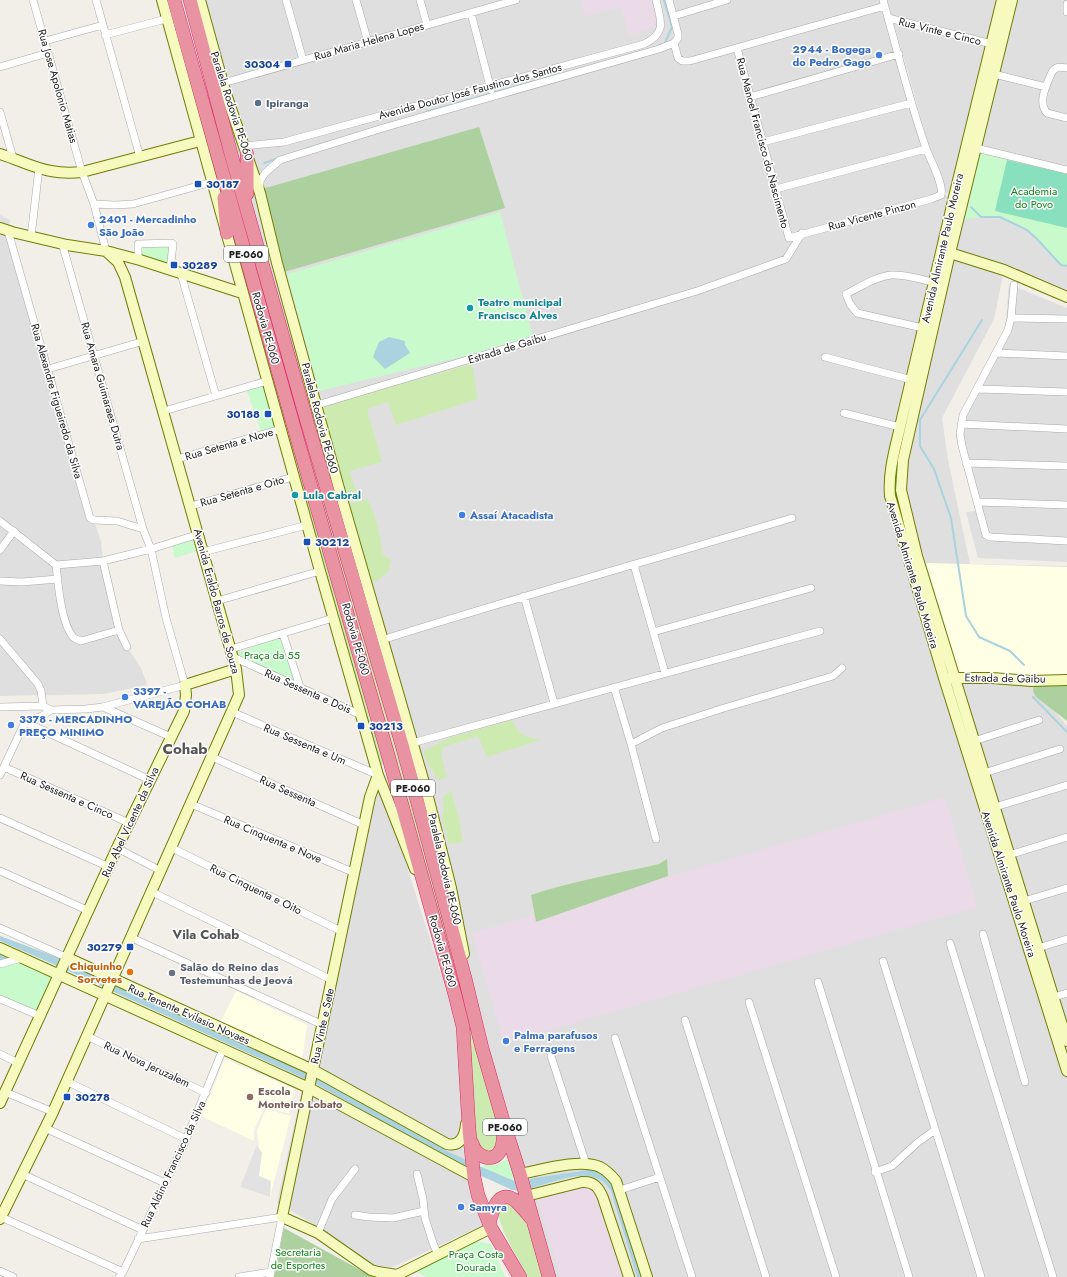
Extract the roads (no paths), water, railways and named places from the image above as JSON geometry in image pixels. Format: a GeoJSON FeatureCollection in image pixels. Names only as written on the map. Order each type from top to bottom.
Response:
{"type":"FeatureCollection","features":[{"type":"Feature","properties":{"kind":"highway","name":"Rodovia PE-060"},"geometry":{"type":"LineString","coordinates":[[190,0],[308,426],[402,745],[489,1073],[504,1124]]}},
{"type":"Feature","properties":{"kind":"highway","name":"Rodovia PE-060"},"geometry":{"type":"LineString","coordinates":[[166,1],[222,170],[388,755],[463,1027],[469,1129],[474,1171],[480,1202],[490,1226],[520,1277]]}},
{"type":"Feature","properties":{"kind":"highway"},"geometry":{"type":"LineString","coordinates":[[246,150],[247,210]]}},
{"type":"Feature","properties":{"kind":"highway"},"geometry":{"type":"LineString","coordinates":[[222,170],[226,233]]}},
{"type":"Feature","properties":{"kind":"highway"},"geometry":{"type":"LineString","coordinates":[[469,1129],[473,1147],[476,1152],[490,1158],[496,1156],[500,1151],[503,1143],[504,1124]]}},
{"type":"Feature","properties":{"kind":"highway","name":"PE-060"},"geometry":{"type":"LineString","coordinates":[[504,1124],[549,1277]]}},
{"type":"Feature","properties":{"kind":"highway"},"geometry":{"type":"LineString","coordinates":[[490,1226],[494,1206],[500,1199],[505,1198],[511,1198],[532,1219]]}},
{"type":"Feature","properties":{"kind":"main road","name":"Paralela Rodovia PE-060"},"geometry":{"type":"LineString","coordinates":[[200,0],[223,83],[260,193],[287,300],[340,492],[427,793],[451,888],[463,945],[465,978]]}},
{"type":"Feature","properties":{"kind":"main road","name":"Avenida Almirante Paulo Moreira"},"geometry":{"type":"LineString","coordinates":[[1002,0],[954,197],[939,284],[902,460],[901,490],[917,556],[1067,1041]]}},
{"type":"Feature","properties":{"kind":"main road","name":"Avenida Almirante Paulo Moreira"},"geometry":{"type":"LineString","coordinates":[[1012,0],[950,253],[923,328],[891,471],[890,496],[944,678],[1067,1071]]}},
{"type":"Feature","properties":{"kind":"main road","name":"PE-060"},"geometry":{"type":"LineString","coordinates":[[166,1],[166,19],[378,775],[405,847],[427,896]]}},
{"type":"Feature","properties":{"kind":"main road"},"geometry":{"type":"LineString","coordinates":[[0,154],[39,168],[62,172],[82,172],[200,141]]}},
{"type":"Feature","properties":{"kind":"main road"},"geometry":{"type":"LineString","coordinates":[[4,229],[62,243],[106,251],[242,293]]}},
{"type":"Feature","properties":{"kind":"main road","name":"Avenida Eraldo Barros de Souza"},"geometry":{"type":"LineString","coordinates":[[66,1081],[132,938],[239,695],[236,669],[232,653],[125,277],[118,262],[106,251]]}},
{"type":"Feature","properties":{"kind":"main road"},"geometry":{"type":"LineString","coordinates":[[950,253],[1004,270],[1067,298]]}},
{"type":"Feature","properties":{"kind":"main road"},"geometry":{"type":"LineString","coordinates":[[125,277],[126,267],[135,259]]}},
{"type":"Feature","properties":{"kind":"main road"},"geometry":{"type":"LineString","coordinates":[[280,429],[295,431],[308,426],[313,420],[317,405]]}},
{"type":"Feature","properties":{"kind":"main road"},"geometry":{"type":"LineString","coordinates":[[185,684],[236,669]]}},
{"type":"Feature","properties":{"kind":"main road","name":"Estrada de Gaibu"},"geometry":{"type":"LineString","coordinates":[[944,678],[1067,680]]}},
{"type":"Feature","properties":{"kind":"main road","name":"Rua Abel Vicente da Silva"},"geometry":{"type":"LineString","coordinates":[[0,1103],[117,848],[184,711],[186,696],[185,684]]}},
{"type":"Feature","properties":{"kind":"main road","name":"Rua Vinte e Sete"},"geometry":{"type":"LineString","coordinates":[[282,1217],[370,797],[378,775]]}},
{"type":"Feature","properties":{"kind":"main road"},"geometry":{"type":"LineString","coordinates":[[0,948],[22,958],[64,965],[110,987],[223,1049],[311,1078],[447,1144],[457,1144],[461,1140],[465,1131],[468,1112]]}},
{"type":"Feature","properties":{"kind":"main road","name":"Rua Tenente Evilasio Novaes"},"geometry":{"type":"LineString","coordinates":[[64,965],[311,1078]]}},
{"type":"Feature","properties":{"kind":"main road"},"geometry":{"type":"LineString","coordinates":[[311,1078],[474,1171]]}},
{"type":"Feature","properties":{"kind":"main road"},"geometry":{"type":"LineString","coordinates":[[0,1218],[53,1112],[66,1081]]}},
{"type":"Feature","properties":{"kind":"main road"},"geometry":{"type":"LineString","coordinates":[[523,1185],[568,1165],[586,1164],[600,1167],[609,1172],[616,1181],[620,1190],[647,1277]]}},
{"type":"Feature","properties":{"kind":"main road"},"geometry":{"type":"LineString","coordinates":[[523,1185],[582,1182],[590,1182],[595,1185],[603,1198],[628,1277]]}},
{"type":"Feature","properties":{"kind":"main road"},"geometry":{"type":"LineString","coordinates":[[282,1217],[318,1233],[370,1270],[399,1276],[490,1226]]}},
{"type":"Feature","properties":{"kind":"street","name":"Rua Jose Apolonio Matias"},"geometry":{"type":"LineString","coordinates":[[33,0],[82,172],[94,204],[106,251]]}},
{"type":"Feature","properties":{"kind":"street"},"geometry":{"type":"LineString","coordinates":[[96,0],[140,157]]}},
{"type":"Feature","properties":{"kind":"street"},"geometry":{"type":"LineString","coordinates":[[286,0],[303,60]]}},
{"type":"Feature","properties":{"kind":"street"},"geometry":{"type":"LineString","coordinates":[[356,0],[368,42]]}},
{"type":"Feature","properties":{"kind":"street"},"geometry":{"type":"LineString","coordinates":[[420,0],[427,25]]}},
{"type":"Feature","properties":{"kind":"street","name":"Rua Maria Helena Lopes"},"geometry":{"type":"LineString","coordinates":[[223,83],[513,0]]}},
{"type":"Feature","properties":{"kind":"street","name":"Avenida Doutor José Faustino dos Santos"},"geometry":{"type":"LineString","coordinates":[[246,150],[492,91],[644,44],[653,39],[661,28],[661,19],[656,0]]}},
{"type":"Feature","properties":{"kind":"street"},"geometry":{"type":"LineString","coordinates":[[260,193],[260,181],[271,167],[280,160],[383,128],[492,91],[660,49],[674,43],[678,38],[678,34],[669,0]]}},
{"type":"Feature","properties":{"kind":"street"},"geometry":{"type":"LineString","coordinates":[[674,16],[722,1]]}},
{"type":"Feature","properties":{"kind":"street"},"geometry":{"type":"LineString","coordinates":[[884,3],[911,102],[926,149],[940,184],[941,194],[954,197]]}},
{"type":"Feature","properties":{"kind":"street","name":"Rua Manoel Francisco do Nascimento"},"geometry":{"type":"LineString","coordinates":[[674,43],[678,58],[682,60],[698,60],[884,3]]}},
{"type":"Feature","properties":{"kind":"street"},"geometry":{"type":"LineString","coordinates":[[1067,4],[1067,12]]}},
{"type":"Feature","properties":{"kind":"street"},"geometry":{"type":"LineString","coordinates":[[471,13],[492,91]]}},
{"type":"Feature","properties":{"kind":"street","name":"Rua Vinte e Cinco"},"geometry":{"type":"LineString","coordinates":[[888,18],[992,44]]}},
{"type":"Feature","properties":{"kind":"street"},"geometry":{"type":"LineString","coordinates":[[105,34],[166,19]]}},
{"type":"Feature","properties":{"kind":"street"},"geometry":{"type":"LineString","coordinates":[[45,41],[103,24]]}},
{"type":"Feature","properties":{"kind":"street","name":"Rua Manoel Francisco do Nascimento"},"geometry":{"type":"LineString","coordinates":[[737,48],[789,238]]}},
{"type":"Feature","properties":{"kind":"street"},"geometry":{"type":"LineString","coordinates":[[0,67],[48,53]]}},
{"type":"Feature","properties":{"kind":"street"},"geometry":{"type":"LineString","coordinates":[[750,97],[898,54]]}},
{"type":"Feature","properties":{"kind":"street"},"geometry":{"type":"LineString","coordinates":[[1067,68],[1054,68],[1042,100],[1042,106],[1047,113],[1067,118]]}},
{"type":"Feature","properties":{"kind":"street"},"geometry":{"type":"LineString","coordinates":[[994,74],[1046,87]]}},
{"type":"Feature","properties":{"kind":"street"},"geometry":{"type":"LineString","coordinates":[[763,142],[911,102]]}},
{"type":"Feature","properties":{"kind":"street"},"geometry":{"type":"LineString","coordinates":[[0,112],[13,158]]}},
{"type":"Feature","properties":{"kind":"street"},"geometry":{"type":"LineString","coordinates":[[976,148],[1067,170]]}},
{"type":"Feature","properties":{"kind":"street"},"geometry":{"type":"LineString","coordinates":[[776,189],[926,149]]}},
{"type":"Feature","properties":{"kind":"street"},"geometry":{"type":"LineString","coordinates":[[31,236],[39,168]]}},
{"type":"Feature","properties":{"kind":"street"},"geometry":{"type":"LineString","coordinates":[[94,204],[133,204],[212,182]]}},
{"type":"Feature","properties":{"kind":"street","name":"Rua Vicente Pinzon"},"geometry":{"type":"LineString","coordinates":[[789,238],[802,233],[931,199],[941,194]]}},
{"type":"Feature","properties":{"kind":"street","name":"Rua Alexandre Figueiredo da Silva"},"geometry":{"type":"LineString","coordinates":[[4,229],[48,369],[90,518],[94,520],[117,521],[143,529]]}},
{"type":"Feature","properties":{"kind":"street","name":"Estrada de Gaibu"},"geometry":{"type":"LineString","coordinates":[[317,405],[697,291],[786,259],[802,233]]}},
{"type":"Feature","properties":{"kind":"street","name":"Rua Amara Guimaraes Dutra"},"geometry":{"type":"LineString","coordinates":[[62,243],[143,529]]}},
{"type":"Feature","properties":{"kind":"street"},"geometry":{"type":"LineString","coordinates":[[135,259],[138,244],[172,243],[170,270]]}},
{"type":"Feature","properties":{"kind":"street"},"geometry":{"type":"LineString","coordinates":[[181,274],[216,396]]}},
{"type":"Feature","properties":{"kind":"street"},"geometry":{"type":"LineString","coordinates":[[923,328],[857,313],[850,304],[846,294],[870,282],[893,275],[939,284]]}},
{"type":"Feature","properties":{"kind":"street"},"geometry":{"type":"LineString","coordinates":[[1014,285],[1012,318],[1004,340],[966,409],[961,424],[962,446],[985,534],[988,536],[1067,541]]}},
{"type":"Feature","properties":{"kind":"street"},"geometry":{"type":"LineString","coordinates":[[1012,318],[1067,319]]}},
{"type":"Feature","properties":{"kind":"street"},"geometry":{"type":"LineString","coordinates":[[48,369],[144,341]]}},
{"type":"Feature","properties":{"kind":"street"},"geometry":{"type":"LineString","coordinates":[[997,353],[1067,356]]}},
{"type":"Feature","properties":{"kind":"street"},"geometry":{"type":"LineString","coordinates":[[825,357],[912,380]]}},
{"type":"Feature","properties":{"kind":"street"},"geometry":{"type":"LineString","coordinates":[[164,411],[267,381]]}},
{"type":"Feature","properties":{"kind":"street"},"geometry":{"type":"LineString","coordinates":[[978,389],[1067,392]]}},
{"type":"Feature","properties":{"kind":"street"},"geometry":{"type":"LineString","coordinates":[[844,413],[900,427]]}},
{"type":"Feature","properties":{"kind":"street"},"geometry":{"type":"LineString","coordinates":[[961,424],[1067,429]]}},
{"type":"Feature","properties":{"kind":"street","name":"Rua Setenta e Nove"},"geometry":{"type":"LineString","coordinates":[[177,459],[280,429]]}},
{"type":"Feature","properties":{"kind":"street"},"geometry":{"type":"LineString","coordinates":[[966,463],[1067,466]]}},
{"type":"Feature","properties":{"kind":"street","name":"Rua Setenta e Oito"},"geometry":{"type":"LineString","coordinates":[[190,506],[294,477]]}},
{"type":"Feature","properties":{"kind":"street"},"geometry":{"type":"LineString","coordinates":[[977,502],[1067,505]]}},
{"type":"Feature","properties":{"kind":"street"},"geometry":{"type":"LineString","coordinates":[[382,640],[524,596],[792,518]]}},
{"type":"Feature","properties":{"kind":"street"},"geometry":{"type":"LineString","coordinates":[[0,521],[56,565],[66,623],[73,637],[82,641],[119,630]]}},
{"type":"Feature","properties":{"kind":"street"},"geometry":{"type":"LineString","coordinates":[[203,552],[308,525]]}},
{"type":"Feature","properties":{"kind":"street"},"geometry":{"type":"LineString","coordinates":[[0,707],[43,706],[52,710],[103,707],[185,684],[166,618],[151,549],[143,529]]}},
{"type":"Feature","properties":{"kind":"street"},"geometry":{"type":"LineString","coordinates":[[0,550],[14,531]]}},
{"type":"Feature","properties":{"kind":"street"},"geometry":{"type":"LineString","coordinates":[[56,565],[103,561],[151,549],[199,534]]}},
{"type":"Feature","properties":{"kind":"street"},"geometry":{"type":"LineString","coordinates":[[103,561],[119,630],[127,647]]}},
{"type":"Feature","properties":{"kind":"street"},"geometry":{"type":"LineString","coordinates":[[634,565],[665,672]]}},
{"type":"Feature","properties":{"kind":"street"},"geometry":{"type":"LineString","coordinates":[[217,601],[320,571]]}},
{"type":"Feature","properties":{"kind":"street"},"geometry":{"type":"LineString","coordinates":[[0,581],[22,582],[58,579]]}},
{"type":"Feature","properties":{"kind":"street"},"geometry":{"type":"LineString","coordinates":[[653,632],[811,588]]}},
{"type":"Feature","properties":{"kind":"street"},"geometry":{"type":"LineString","coordinates":[[524,596],[554,703]]}},
{"type":"Feature","properties":{"kind":"street"},"geometry":{"type":"LineString","coordinates":[[232,653],[283,634],[334,618]]}},
{"type":"Feature","properties":{"kind":"street"},"geometry":{"type":"LineString","coordinates":[[412,743],[820,630]]}},
{"type":"Feature","properties":{"kind":"street"},"geometry":{"type":"LineString","coordinates":[[283,634],[300,686]]}},
{"type":"Feature","properties":{"kind":"street"},"geometry":{"type":"LineString","coordinates":[[0,639],[38,684],[41,691],[43,706]]}},
{"type":"Feature","properties":{"kind":"street","name":"Rua Sessenta e Dois"},"geometry":{"type":"LineString","coordinates":[[232,653],[361,715]]}},
{"type":"Feature","properties":{"kind":"street"},"geometry":{"type":"LineString","coordinates":[[631,744],[662,728],[833,676],[842,668]]}},
{"type":"Feature","properties":{"kind":"street"},"geometry":{"type":"LineString","coordinates":[[614,686],[656,839]]}},
{"type":"Feature","properties":{"kind":"street"},"geometry":{"type":"LineString","coordinates":[[103,707],[171,737]]}},
{"type":"Feature","properties":{"kind":"street"},"geometry":{"type":"LineString","coordinates":[[0,775],[25,722],[42,716],[52,710]]}},
{"type":"Feature","properties":{"kind":"street","name":"Rua Sessenta e Um"},"geometry":{"type":"LineString","coordinates":[[232,712],[378,775]]}},
{"type":"Feature","properties":{"kind":"street"},"geometry":{"type":"LineString","coordinates":[[974,741],[1039,720]]}},
{"type":"Feature","properties":{"kind":"street"},"geometry":{"type":"LineString","coordinates":[[25,722],[150,780]]}},
{"type":"Feature","properties":{"kind":"street"},"geometry":{"type":"LineString","coordinates":[[984,773],[1060,749]]}},
{"type":"Feature","properties":{"kind":"street","name":"Rua Sessenta"},"geometry":{"type":"LineString","coordinates":[[212,757],[364,825]]}},
{"type":"Feature","properties":{"kind":"street","name":"Rua Sessenta e Cinco"},"geometry":{"type":"LineString","coordinates":[[4,767],[129,823]]}},
{"type":"Feature","properties":{"kind":"street"},"geometry":{"type":"LineString","coordinates":[[995,807],[1067,785]]}},
{"type":"Feature","properties":{"kind":"street","name":"Rua Cinquenta e Nove"},"geometry":{"type":"LineString","coordinates":[[191,804],[355,873]]}},
{"type":"Feature","properties":{"kind":"street"},"geometry":{"type":"LineString","coordinates":[[0,818],[109,867]]}},
{"type":"Feature","properties":{"kind":"street"},"geometry":{"type":"LineString","coordinates":[[1009,855],[1067,837]]}},
{"type":"Feature","properties":{"kind":"street"},"geometry":{"type":"LineString","coordinates":[[117,848],[161,871]]}},
{"type":"Feature","properties":{"kind":"street","name":"Rua Cinquenta e Oito"},"geometry":{"type":"LineString","coordinates":[[172,848],[341,931]]}},
{"type":"Feature","properties":{"kind":"street"},"geometry":{"type":"LineString","coordinates":[[0,871],[89,911]]}},
{"type":"Feature","properties":{"kind":"street"},"geometry":{"type":"LineString","coordinates":[[1024,902],[1067,888]]}},
{"type":"Feature","properties":{"kind":"street"},"geometry":{"type":"LineString","coordinates":[[152,892],[332,980]]}},
{"type":"Feature","properties":{"kind":"street","name":"Rua Tenente Evilasio Novaes"},"geometry":{"type":"LineString","coordinates":[[0,928],[64,965]]}},
{"type":"Feature","properties":{"kind":"street"},"geometry":{"type":"LineString","coordinates":[[983,934],[1026,1082]]}},
{"type":"Feature","properties":{"kind":"street"},"geometry":{"type":"LineString","coordinates":[[132,938],[323,1026]]}},
{"type":"Feature","properties":{"kind":"street"},"geometry":{"type":"LineString","coordinates":[[1038,948],[1067,939]]}},
{"type":"Feature","properties":{"kind":"street"},"geometry":{"type":"LineString","coordinates":[[950,943],[1053,1277]]}},
{"type":"Feature","properties":{"kind":"street"},"geometry":{"type":"LineString","coordinates":[[0,964],[22,958]]}},
{"type":"Feature","properties":{"kind":"street"},"geometry":{"type":"LineString","coordinates":[[883,961],[981,1277]]}},
{"type":"Feature","properties":{"kind":"street"},"geometry":{"type":"LineString","coordinates":[[818,982],[875,1172],[909,1277]]}},
{"type":"Feature","properties":{"kind":"street"},"geometry":{"type":"LineString","coordinates":[[1054,997],[1067,993]]}},
{"type":"Feature","properties":{"kind":"street"},"geometry":{"type":"LineString","coordinates":[[0,999],[40,1016]]}},
{"type":"Feature","properties":{"kind":"street"},"geometry":{"type":"LineString","coordinates":[[749,1002],[836,1277]]}},
{"type":"Feature","properties":{"kind":"street"},"geometry":{"type":"LineString","coordinates":[[685,1020],[766,1277]]}},
{"type":"Feature","properties":{"kind":"street","name":"Rua Nova Jeruzalem"},"geometry":{"type":"LineString","coordinates":[[87,1036],[206,1093]]}},
{"type":"Feature","properties":{"kind":"street"},"geometry":{"type":"LineString","coordinates":[[615,1038],[692,1277]]}},
{"type":"Feature","properties":{"kind":"street","name":"Rua Aldino Francisco da Silva"},"geometry":{"type":"LineString","coordinates":[[121,1275],[186,1139],[223,1049]]}},
{"type":"Feature","properties":{"kind":"street"},"geometry":{"type":"LineString","coordinates":[[0,1054],[18,1063]]}},
{"type":"Feature","properties":{"kind":"street"},"geometry":{"type":"LineString","coordinates":[[551,1056],[586,1164]]}},
{"type":"Feature","properties":{"kind":"street"},"geometry":{"type":"LineString","coordinates":[[66,1081],[186,1139]]}},
{"type":"Feature","properties":{"kind":"street"},"geometry":{"type":"LineString","coordinates":[[5,1092],[53,1112]]}},
{"type":"Feature","properties":{"kind":"street"},"geometry":{"type":"LineString","coordinates":[[45,1128],[165,1183]]}},
{"type":"Feature","properties":{"kind":"street"},"geometry":{"type":"LineString","coordinates":[[875,1172],[892,1166],[917,1143],[935,1130]]}},
{"type":"Feature","properties":{"kind":"street"},"geometry":{"type":"LineString","coordinates":[[318,1233],[332,1199],[355,1169]]}},
{"type":"Feature","properties":{"kind":"street"},"geometry":{"type":"LineString","coordinates":[[22,1174],[143,1230]]}},
{"type":"Feature","properties":{"kind":"street"},"geometry":{"type":"LineString","coordinates":[[417,1174],[428,1229],[438,1255]]}},
{"type":"Feature","properties":{"kind":"street"},"geometry":{"type":"LineString","coordinates":[[620,1190],[660,1177]]}},
{"type":"Feature","properties":{"kind":"street"},"geometry":{"type":"LineString","coordinates":[[355,1215],[393,1218],[424,1211]]}},
{"type":"Feature","properties":{"kind":"street"},"geometry":{"type":"LineString","coordinates":[[138,1239],[282,1217]]}},
{"type":"Feature","properties":{"kind":"street","name":"Rua Vinte e Sete"},"geometry":{"type":"LineString","coordinates":[[271,1275],[282,1217]]}},
{"type":"Feature","properties":{"kind":"street"},"geometry":{"type":"LineString","coordinates":[[0,1218],[121,1275]]}},
{"type":"Feature","properties":{"kind":"street"},"geometry":{"type":"LineString","coordinates":[[0,1271],[13,1277]]}},
{"type":"Feature","properties":{"kind":"street"},"geometry":{"type":"LineString","coordinates":[[239,1277],[271,1275]]}},
{"type":"Feature","properties":{"kind":"water"},"geometry":{"type":"Polygon","coordinates":[[[389,337],[405,341],[405,345],[410,353],[385,369],[373,357],[379,342],[389,337]]]}},
{"type":"Feature","properties":{"kind":"water"},"geometry":{"type":"Polygon","coordinates":[[[0,936],[62,959],[307,1072],[449,1152],[519,1183],[534,1178],[588,1170],[599,1172],[609,1177],[644,1277],[637,1277],[611,1191],[603,1182],[594,1177],[572,1177],[527,1189],[512,1190],[468,1170],[316,1084],[0,941],[0,936]]]}},
{"type":"Feature","properties":{"kind":"waterway"},"geometry":{"type":"LineString","coordinates":[[664,0],[672,27],[664,45]]}},
{"type":"Feature","properties":{"kind":"waterway"},"geometry":{"type":"LineString","coordinates":[[426,112],[556,75]]}},
{"type":"Feature","properties":{"kind":"waterway"},"geometry":{"type":"LineString","coordinates":[[305,149],[328,142]]}},
{"type":"Feature","properties":{"kind":"waterway"},"geometry":{"type":"LineString","coordinates":[[264,163],[276,159]]}},
{"type":"Feature","properties":{"kind":"waterway"},"geometry":{"type":"LineString","coordinates":[[971,207],[981,217],[1000,217],[1027,230],[1061,265],[1067,266]]}},
{"type":"Feature","properties":{"kind":"waterway"},"geometry":{"type":"LineString","coordinates":[[982,320],[920,420],[920,446],[934,469],[951,518],[966,616],[979,637],[1010,651],[1024,665]]}},
{"type":"Feature","properties":{"kind":"waterway"},"geometry":{"type":"LineString","coordinates":[[1033,697],[1067,732]]}},
{"type":"Feature","properties":{"kind":"waterway"},"geometry":{"type":"LineString","coordinates":[[0,957],[5,956]]}},
{"type":"Feature","properties":{"kind":"place","name":"2944 - Bogega do Pedro Gago"},"geometry":{"type":"Point","coordinates":[879,55]}},
{"type":"Feature","properties":{"kind":"place","name":"30304"},"geometry":{"type":"Point","coordinates":[288,64]}},
{"type":"Feature","properties":{"kind":"place","name":"Ipiranga"},"geometry":{"type":"Point","coordinates":[258,103]}},
{"type":"Feature","properties":{"kind":"place","name":"30187"},"geometry":{"type":"Point","coordinates":[198,184]}},
{"type":"Feature","properties":{"kind":"place","name":"2401 - Mercadinho São João"},"geometry":{"type":"Point","coordinates":[91,225]}},
{"type":"Feature","properties":{"kind":"place","name":"30289"},"geometry":{"type":"Point","coordinates":[174,265]}},
{"type":"Feature","properties":{"kind":"place","name":"Teatro municipal Francisco Alves"},"geometry":{"type":"Point","coordinates":[470,308]}},
{"type":"Feature","properties":{"kind":"place","name":"30188"},"geometry":{"type":"Point","coordinates":[268,414]}},
{"type":"Feature","properties":{"kind":"place","name":"Lula Cabral"},"geometry":{"type":"Point","coordinates":[295,495]}},
{"type":"Feature","properties":{"kind":"place","name":"Assaí Atacadista"},"geometry":{"type":"Point","coordinates":[462,515]}},
{"type":"Feature","properties":{"kind":"place","name":"30212"},"geometry":{"type":"Point","coordinates":[307,542]}},
{"type":"Feature","properties":{"kind":"place","name":"3397 - VAREJÃO COHAB"},"geometry":{"type":"Point","coordinates":[125,697]}},
{"type":"Feature","properties":{"kind":"place","name":"3378 - MERCADINHO PREÇO MINIMO"},"geometry":{"type":"Point","coordinates":[11,725]}},
{"type":"Feature","properties":{"kind":"place","name":"30213"},"geometry":{"type":"Point","coordinates":[361,726]}},
{"type":"Feature","properties":{"kind":"place","name":"30279"},"geometry":{"type":"Point","coordinates":[130,947]}},
{"type":"Feature","properties":{"kind":"place","name":"Chiquinho Sorvetes"},"geometry":{"type":"Point","coordinates":[130,972]}},
{"type":"Feature","properties":{"kind":"place","name":"Salão do Reino das Testemunhas de Jeová"},"geometry":{"type":"Point","coordinates":[172,973]}},
{"type":"Feature","properties":{"kind":"place","name":"Palma parafusos e Ferragens"},"geometry":{"type":"Point","coordinates":[506,1041]}},
{"type":"Feature","properties":{"kind":"place","name":"30278"},"geometry":{"type":"Point","coordinates":[67,1097]}},
{"type":"Feature","properties":{"kind":"place","name":"Escola Monteiro Lobato"},"geometry":{"type":"Point","coordinates":[250,1097]}},
{"type":"Feature","properties":{"kind":"place","name":"Samyra"},"geometry":{"type":"Point","coordinates":[461,1207]}},
{"type":"Feature","properties":{"kind":"district","name":"Cohab"},"geometry":{"type":"Point","coordinates":[185,749]}},
{"type":"Feature","properties":{"kind":"district","name":"Vila Cohab"},"geometry":{"type":"Point","coordinates":[206,934]}},
{"type":"Feature","properties":{"kind":"park label","name":"Academia do Povo"},"geometry":{"type":"Point","coordinates":[1034,197]}},
{"type":"Feature","properties":{"kind":"park label","name":"Praça da 55"},"geometry":{"type":"Point","coordinates":[272,655]}},
{"type":"Feature","properties":{"kind":"park label","name":"Secretaria de Esportes"},"geometry":{"type":"Point","coordinates":[298,1258]}},
{"type":"Feature","properties":{"kind":"park label","name":"Praça Costa Dourada"},"geometry":{"type":"Point","coordinates":[476,1260]}}]}
